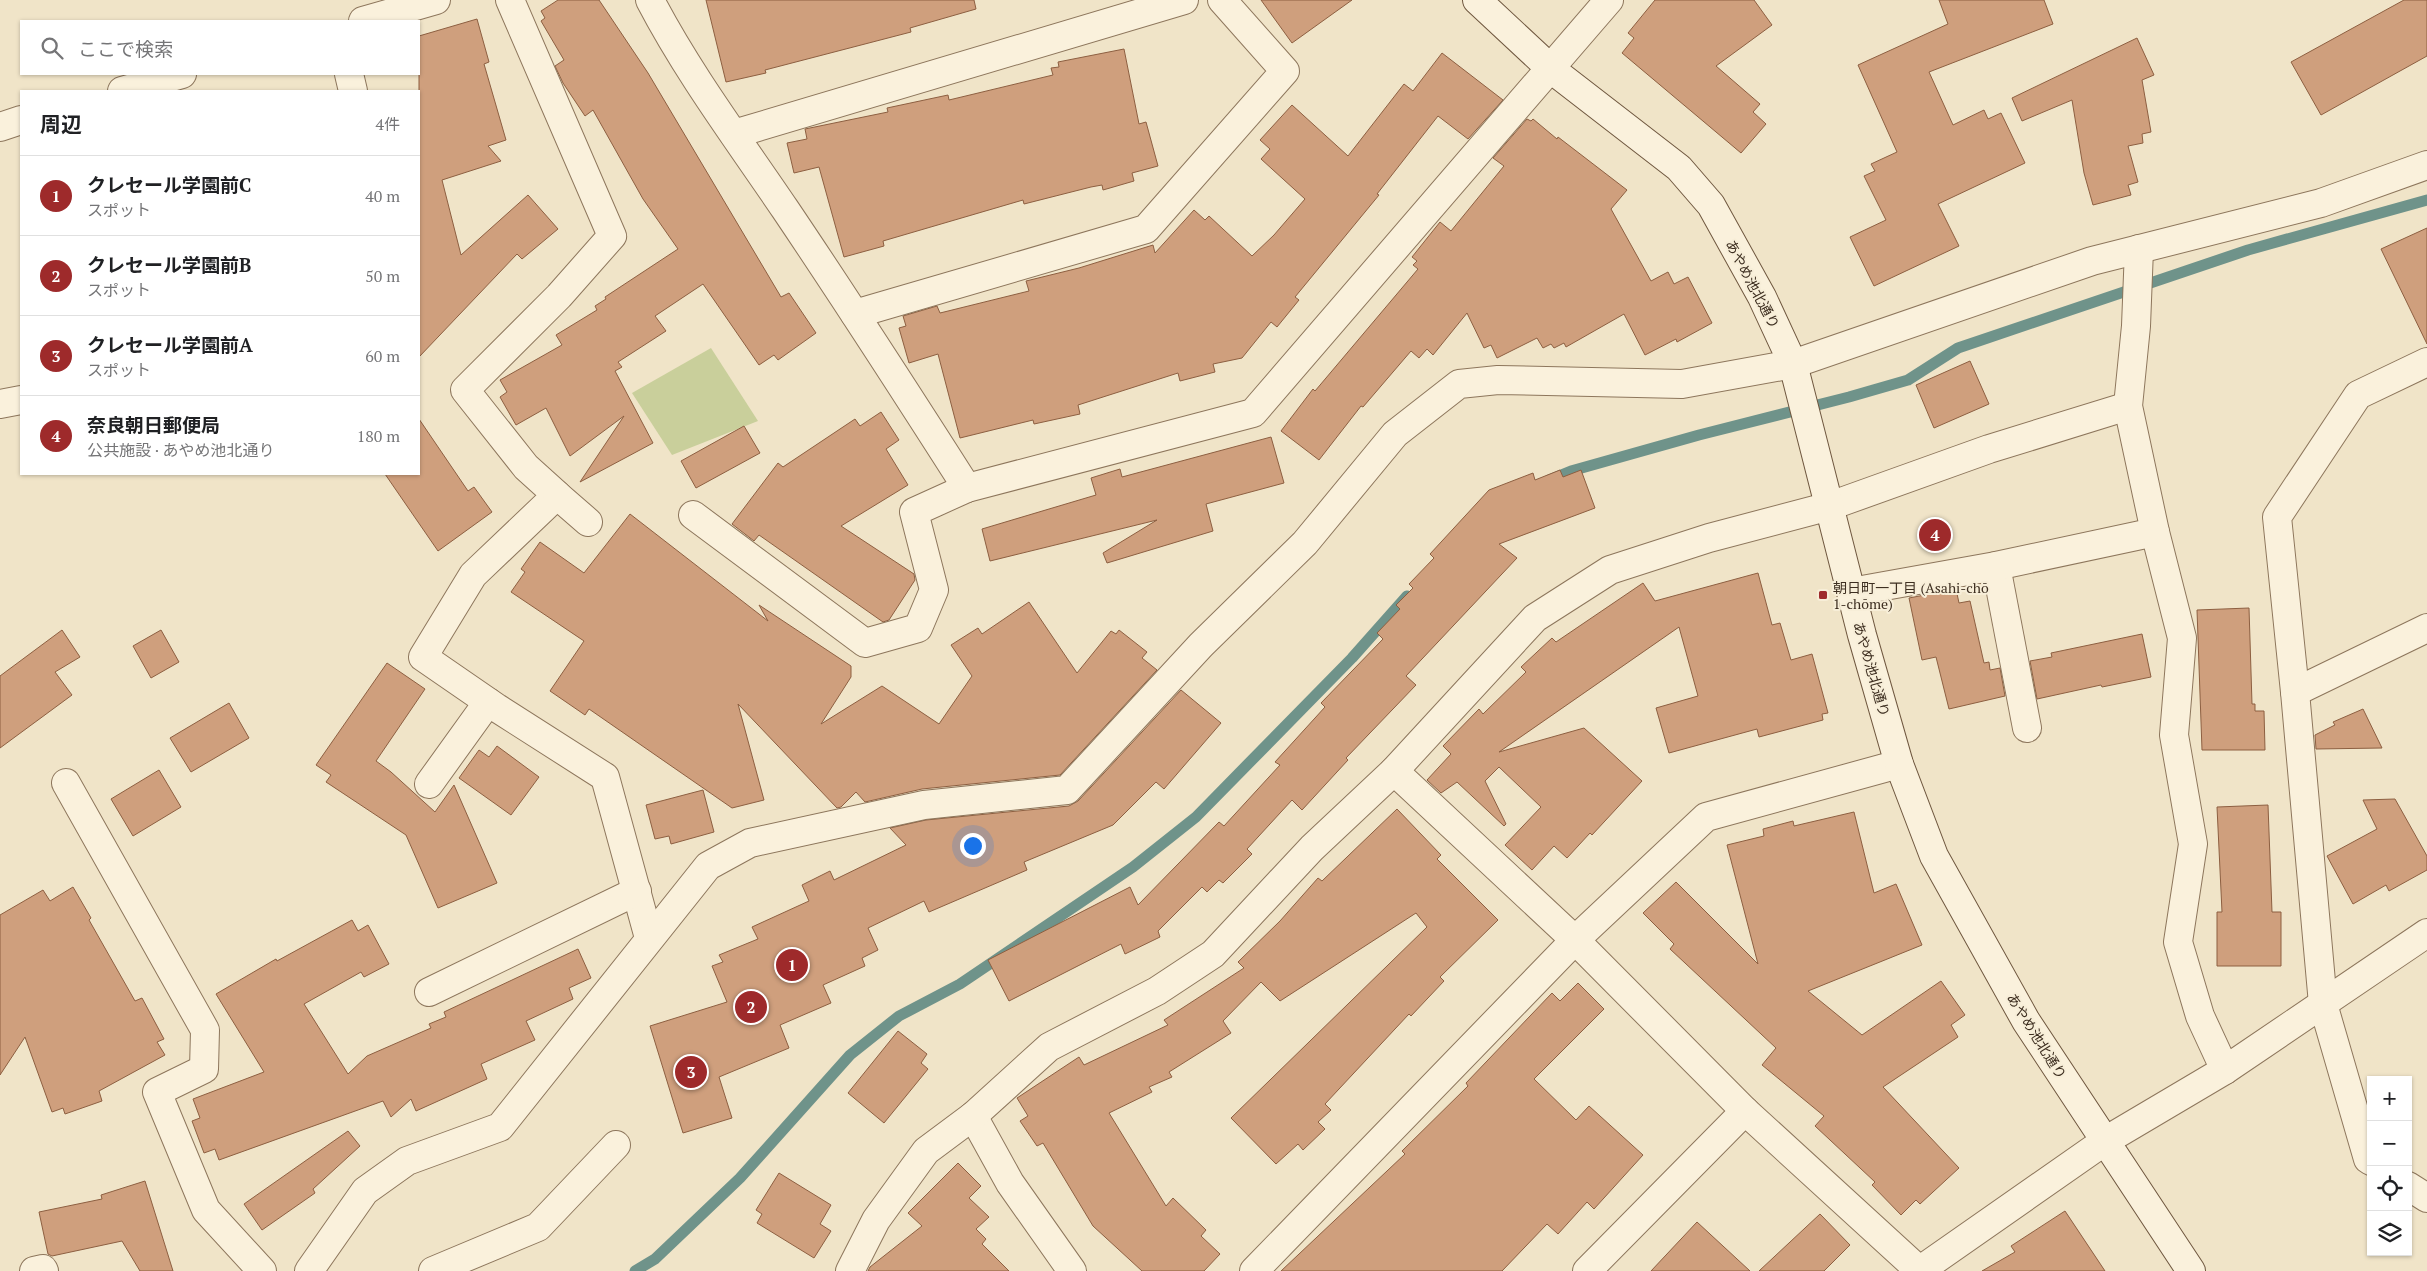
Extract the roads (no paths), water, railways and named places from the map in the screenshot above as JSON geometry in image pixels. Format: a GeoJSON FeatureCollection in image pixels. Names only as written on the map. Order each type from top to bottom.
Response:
{"type":"FeatureCollection","features":[{"type":"Feature","properties":{"kind":"street"},"geometry":{"type":"LineString","coordinates":[[366,20],[436,0]]}},
{"type":"Feature","properties":{"kind":"street"},"geometry":{"type":"LineString","coordinates":[[510,0],[612,236],[559,296],[465,390],[526,467],[588,522]]}},
{"type":"Feature","properties":{"kind":"street"},"geometry":{"type":"LineString","coordinates":[[650,0],[661,22],[855,314],[967,488]]}},
{"type":"Feature","properties":{"kind":"street"},"geometry":{"type":"LineString","coordinates":[[734,134],[1184,0]]}},
{"type":"Feature","properties":{"kind":"street"},"geometry":{"type":"LineString","coordinates":[[855,314],[1146,229],[1285,71],[1222,0]]}},
{"type":"Feature","properties":{"kind":"street","name":"あやめ池北通り"},"geometry":{"type":"LineString","coordinates":[[1477,0],[1551,69],[1679,168],[1711,205],[1762,297],[1793,364],[1851,592],[1899,764],[1934,856],[1973,930],[2026,1021],[2191,1271]]}},
{"type":"Feature","properties":{"kind":"street"},"geometry":{"type":"LineString","coordinates":[[693,515],[865,643],[918,628],[934,590],[914,512],[967,488],[1254,413],[1609,0]]}},
{"type":"Feature","properties":{"kind":"street"},"geometry":{"type":"LineString","coordinates":[[126,90],[178,75]]}},
{"type":"Feature","properties":{"kind":"street"},"geometry":{"type":"LineString","coordinates":[[349,75],[353,90]]}},
{"type":"Feature","properties":{"kind":"street"},"geometry":{"type":"LineString","coordinates":[[0,127],[20,120]]}},
{"type":"Feature","properties":{"kind":"street"},"geometry":{"type":"LineString","coordinates":[[309,1271],[365,1191],[407,1162],[500,1127],[708,866],[750,842],[924,805],[1067,790],[1201,645],[1305,543],[1395,434],[1459,384],[1498,380],[1682,384],[1793,364],[2092,260],[2321,203],[2427,165]]}},
{"type":"Feature","properties":{"kind":"street"},"geometry":{"type":"LineString","coordinates":[[2139,249],[2136,326],[2128,406],[2155,532],[2182,638],[2174,734],[2194,844],[2178,942],[2200,1016],[2225,1070]]}},
{"type":"Feature","properties":{"kind":"street"},"geometry":{"type":"LineString","coordinates":[[2367,1156],[2322,1004],[2295,692],[2277,517],[2358,395],[2427,362]]}},
{"type":"Feature","properties":{"kind":"street"},"geometry":{"type":"LineString","coordinates":[[0,404],[20,400]]}},
{"type":"Feature","properties":{"kind":"street"},"geometry":{"type":"LineString","coordinates":[[850,1271],[876,1220],[926,1151],[973,1116],[1049,1047],[1156,991],[1212,954],[1312,848],[1394,771],[1535,618],[1610,570],[1709,538],[1830,506],[1989,449],[2128,406]]}},
{"type":"Feature","properties":{"kind":"street"},"geometry":{"type":"LineString","coordinates":[[557,495],[473,575],[423,657],[488,702],[605,777],[649,938]]}},
{"type":"Feature","properties":{"kind":"street"},"geometry":{"type":"LineString","coordinates":[[1851,592],[1996,566],[2155,532]]}},
{"type":"Feature","properties":{"kind":"street"},"geometry":{"type":"LineString","coordinates":[[1996,566],[2026,728]]}},
{"type":"Feature","properties":{"kind":"street"},"geometry":{"type":"LineString","coordinates":[[2295,692],[2427,628]]}},
{"type":"Feature","properties":{"kind":"street"},"geometry":{"type":"LineString","coordinates":[[429,784],[488,702]]}},
{"type":"Feature","properties":{"kind":"street"},"geometry":{"type":"LineString","coordinates":[[1254,1271],[1576,940],[1706,817],[1899,764]]}},
{"type":"Feature","properties":{"kind":"street"},"geometry":{"type":"LineString","coordinates":[[1394,771],[1576,940],[1745,1111],[1920,1271],[2105,1141],[2225,1070],[2427,933]]}},
{"type":"Feature","properties":{"kind":"street"},"geometry":{"type":"LineString","coordinates":[[66,783],[205,1030],[204,1069],[158,1092],[206,1210],[262,1271]]}},
{"type":"Feature","properties":{"kind":"street"},"geometry":{"type":"LineString","coordinates":[[429,992],[636,892]]}},
{"type":"Feature","properties":{"kind":"street"},"geometry":{"type":"LineString","coordinates":[[1587,1271],[1745,1111]]}},
{"type":"Feature","properties":{"kind":"street"},"geometry":{"type":"LineString","coordinates":[[973,1116],[1010,1183],[1072,1271]]}},
{"type":"Feature","properties":{"kind":"street"},"geometry":{"type":"LineString","coordinates":[[434,1271],[538,1227],[616,1145]]}},
{"type":"Feature","properties":{"kind":"street"},"geometry":{"type":"LineString","coordinates":[[2412,1189],[2427,1198]]}},
{"type":"Feature","properties":{"kind":"street"},"geometry":{"type":"LineString","coordinates":[[34,1271],[43,1269],[44,1271]]}},
{"type":"Feature","properties":{"kind":"waterway"},"geometry":{"type":"LineString","coordinates":[[1549,480],[1571,471],[1699,435],[1908,380],[1958,348],[2248,250],[2427,200]]}},
{"type":"Feature","properties":{"kind":"waterway"},"geometry":{"type":"LineString","coordinates":[[635,1271],[655,1259],[740,1178],[850,1055],[899,1016],[960,984],[1133,867],[1196,817],[1352,658],[1407,596]]}},
{"type":"Feature","properties":{"kind":"place","name":"奈良朝日郵便局"},"geometry":{"type":"Point","coordinates":[1935,535]}},
{"type":"Feature","properties":{"kind":"place","name":"朝日町一丁目 (Asahi-chō 1-chōme)"},"geometry":{"type":"Point","coordinates":[1823,595]}},
{"type":"Feature","properties":{"kind":"place","name":"クレセール学園前C"},"geometry":{"type":"Point","coordinates":[792,965]}},
{"type":"Feature","properties":{"kind":"place","name":"クレセール学園前B"},"geometry":{"type":"Point","coordinates":[751,1007]}},
{"type":"Feature","properties":{"kind":"place","name":"クレセール学園前A"},"geometry":{"type":"Point","coordinates":[691,1072]}}]}
